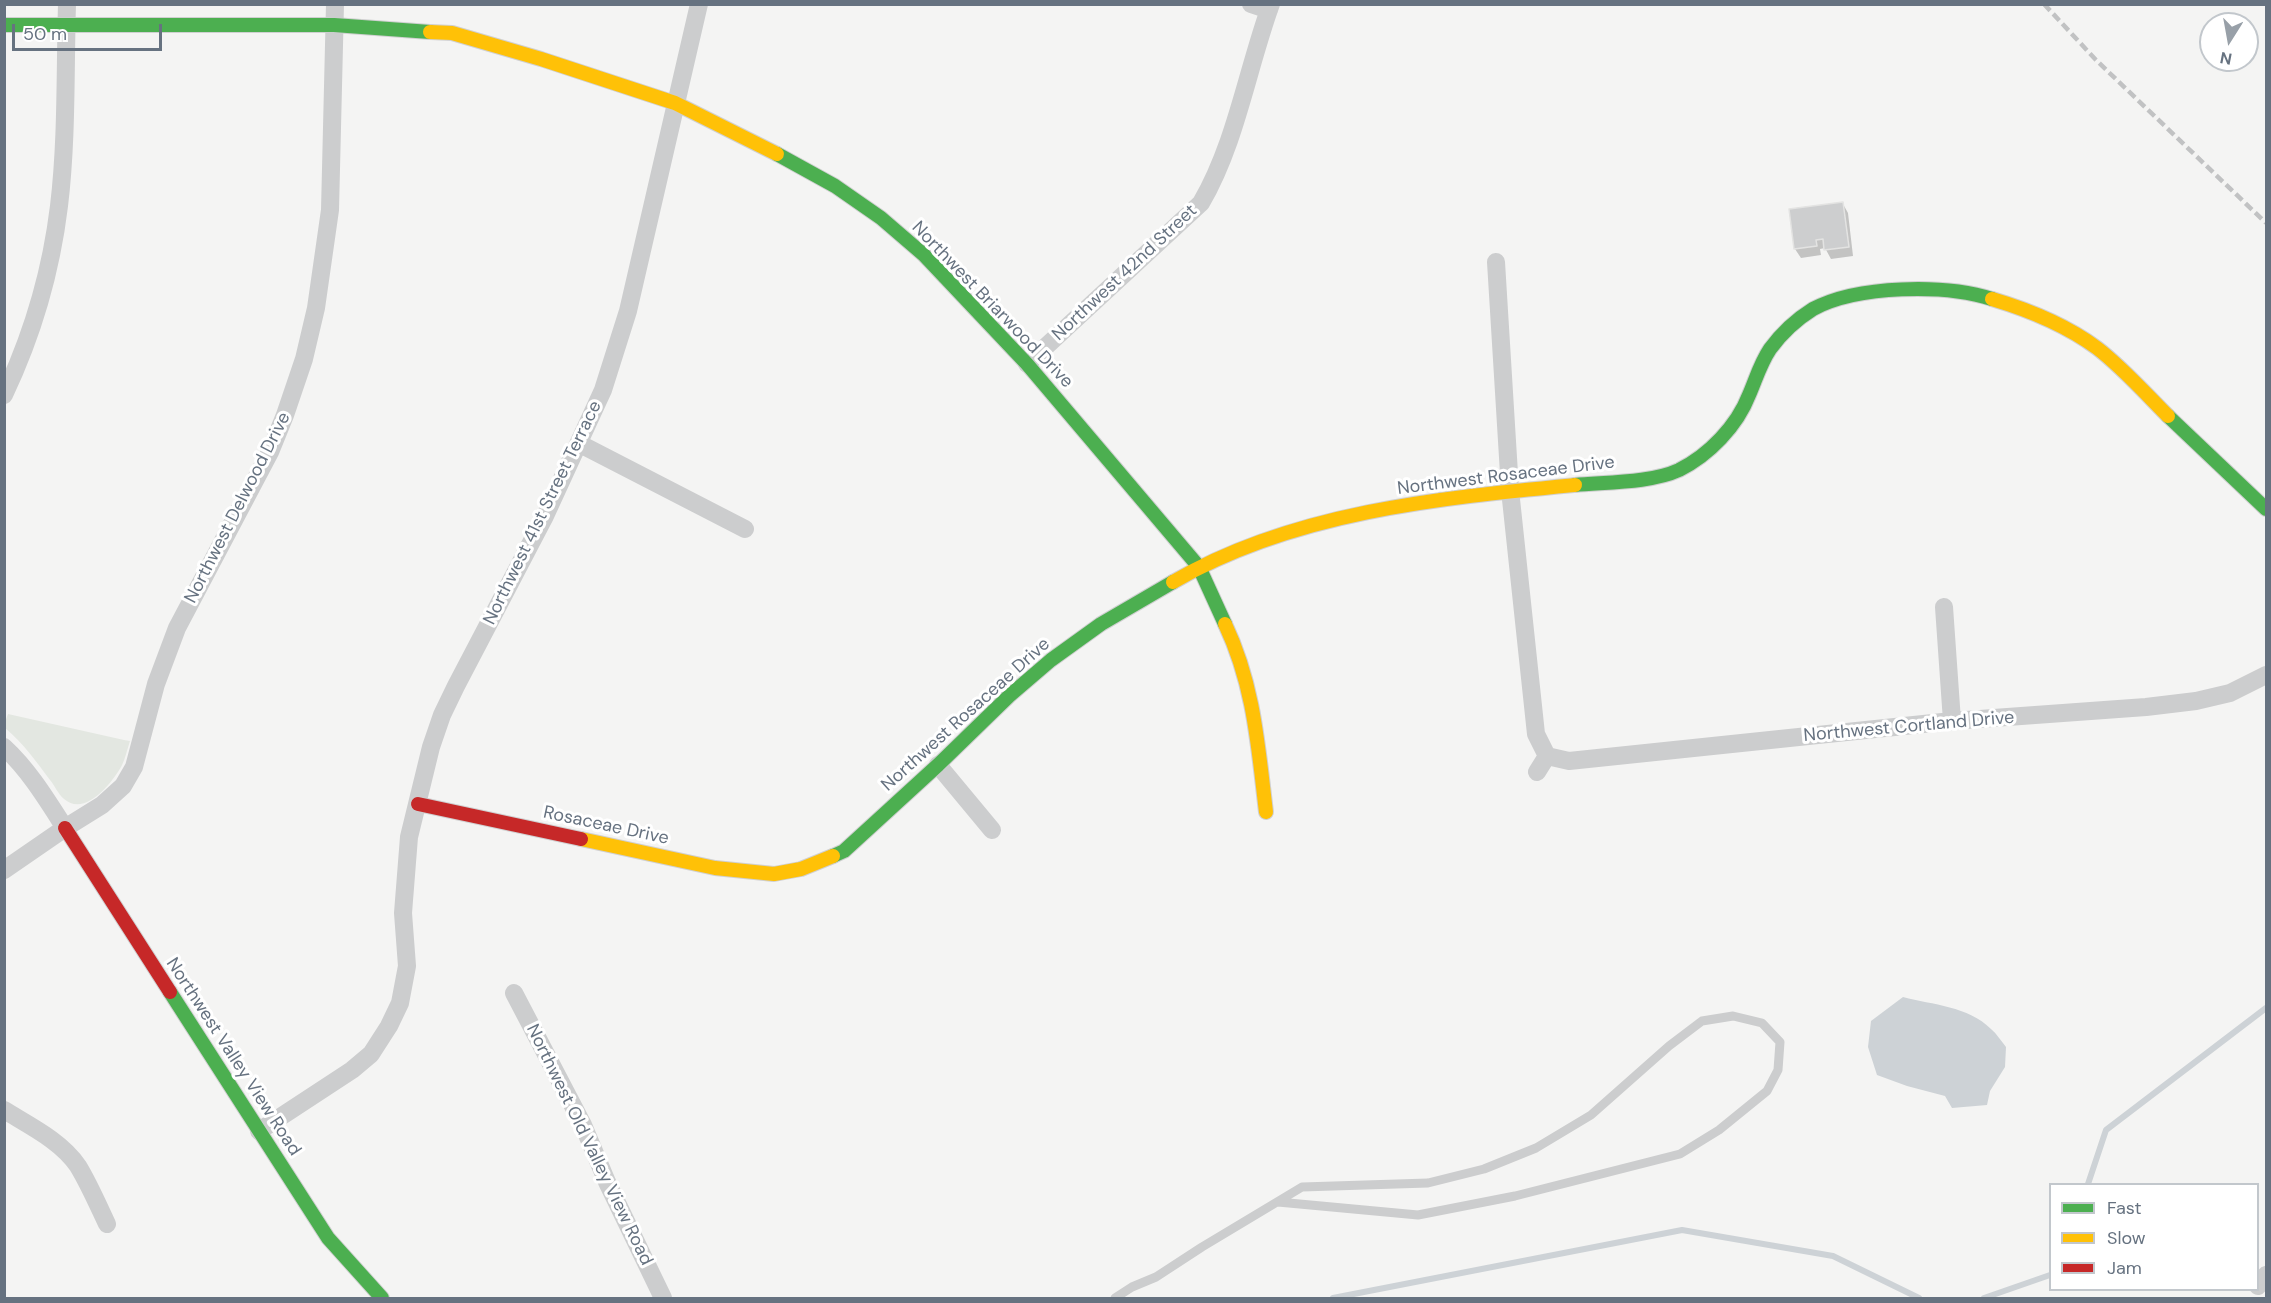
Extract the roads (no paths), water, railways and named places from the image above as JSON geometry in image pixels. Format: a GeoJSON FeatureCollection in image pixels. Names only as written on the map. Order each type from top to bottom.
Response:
{"type":"FeatureCollection","features":[{"type":"Feature","properties":{"kind":"street"},"geometry":{"type":"LineString","coordinates":[[4,395],[27,343],[41,296],[55,230],[62,162],[67,4]]}},
{"type":"Feature","properties":{"kind":"street","name":"Northwest Delwood Drive"},"geometry":{"type":"LineString","coordinates":[[4,870],[102,805],[123,786],[134,767],[164,657],[270,452],[285,415],[304,359],[316,308],[330,210],[335,4]]}},
{"type":"Feature","properties":{"kind":"street","name":"Northwest 41st Street Terrace"},"geometry":{"type":"LineString","coordinates":[[259,1131],[352,1070],[371,1054],[389,1026],[400,1003],[407,966],[403,913],[409,837],[431,747],[442,715],[580,444],[603,390],[628,311],[699,4]]}},
{"type":"Feature","properties":{"kind":"street"},"geometry":{"type":"LineString","coordinates":[[1251,4],[1270,7]]}},
{"type":"Feature","properties":{"kind":"street","name":"Northwest 42nd Street"},"geometry":{"type":"LineString","coordinates":[[1027,364],[1201,203],[1215,179],[1225,151],[1270,7]]}},
{"type":"Feature","properties":{"kind":"street","name":"Northwest Briarwood Drive"},"geometry":{"type":"LineString","coordinates":[[4,25],[333,25],[452,33],[542,59],[675,103],[835,186],[881,218],[924,255],[1027,364],[1199,567],[1237,649],[1252,701],[1266,812]]}},
{"type":"Feature","properties":{"kind":"street"},"geometry":{"type":"LineString","coordinates":[[1496,262],[1510,490],[1536,734],[1547,756],[1537,772]]}},
{"type":"Feature","properties":{"kind":"street","name":"Northwest Rosaceae Drive"},"geometry":{"type":"LineString","coordinates":[[786,872],[801,869],[844,851],[1009,696],[1051,660],[1101,624],[1199,567],[1251,546],[1328,521],[1396,506],[1510,490],[1628,480],[1678,470],[1728,432],[1749,396],[1757,371],[1771,348],[1788,328],[1814,309],[1846,297],[1892,290],[1940,290],[1977,294],[2019,307],[2061,326],[2098,349],[2266,508]]}},
{"type":"Feature","properties":{"kind":"street"},"geometry":{"type":"LineString","coordinates":[[580,444],[745,529]]}},
{"type":"Feature","properties":{"kind":"street"},"geometry":{"type":"LineString","coordinates":[[1944,607],[1952,721]]}},
{"type":"Feature","properties":{"kind":"street","name":"Northwest Cortland Drive"},"geometry":{"type":"LineString","coordinates":[[1547,756],[1569,760],[1952,721],[2146,707],[2196,701],[2230,693],[2266,675]]}},
{"type":"Feature","properties":{"kind":"street"},"geometry":{"type":"LineString","coordinates":[[4,747],[15,757],[39,788],[65,828]]}},
{"type":"Feature","properties":{"kind":"street"},"geometry":{"type":"LineString","coordinates":[[938,765],[992,830]]}},
{"type":"Feature","properties":{"kind":"street","name":"Rosaceae Drive"},"geometry":{"type":"LineString","coordinates":[[418,804],[715,868],[744,872],[786,872]]}},
{"type":"Feature","properties":{"kind":"street","name":"Northwest Valley View Road"},"geometry":{"type":"LineString","coordinates":[[65,828],[328,1238],[382,1299]]}},
{"type":"Feature","properties":{"kind":"street","name":"Northwest Old Valley View Road"},"geometry":{"type":"LineString","coordinates":[[514,993],[583,1125],[607,1182],[663,1299]]}},
{"type":"Feature","properties":{"kind":"street"},"geometry":{"type":"LineString","coordinates":[[4,1110],[64,1150],[78,1166],[107,1224]]}},
{"type":"Feature","properties":{"kind":"lane"},"geometry":{"type":"LineString","coordinates":[[1115,1299],[1132,1287],[1156,1277],[1302,1187],[1428,1183],[1484,1169],[1536,1148],[1591,1115],[1669,1046],[1702,1021],[1733,1016],[1762,1023],[1780,1042],[1778,1070],[1767,1091],[1719,1130],[1680,1154],[1515,1196],[1418,1215],[1278,1202]]}},
{"type":"Feature","properties":{"kind":"waterway"},"geometry":{"type":"LineString","coordinates":[[2088,1183],[2106,1130],[2266,1008]]}},
{"type":"Feature","properties":{"kind":"waterway"},"geometry":{"type":"LineString","coordinates":[[1333,1298],[1682,1230],[1833,1256],[1919,1298]]}},
{"type":"Feature","properties":{"kind":"waterway"},"geometry":{"type":"LineString","coordinates":[[1984,1298],[2049,1275]]}},
{"type":"Feature","properties":{"kind":"railway"},"geometry":{"type":"LineString","coordinates":[[2044,4],[2096,60],[2266,223]]}}]}
